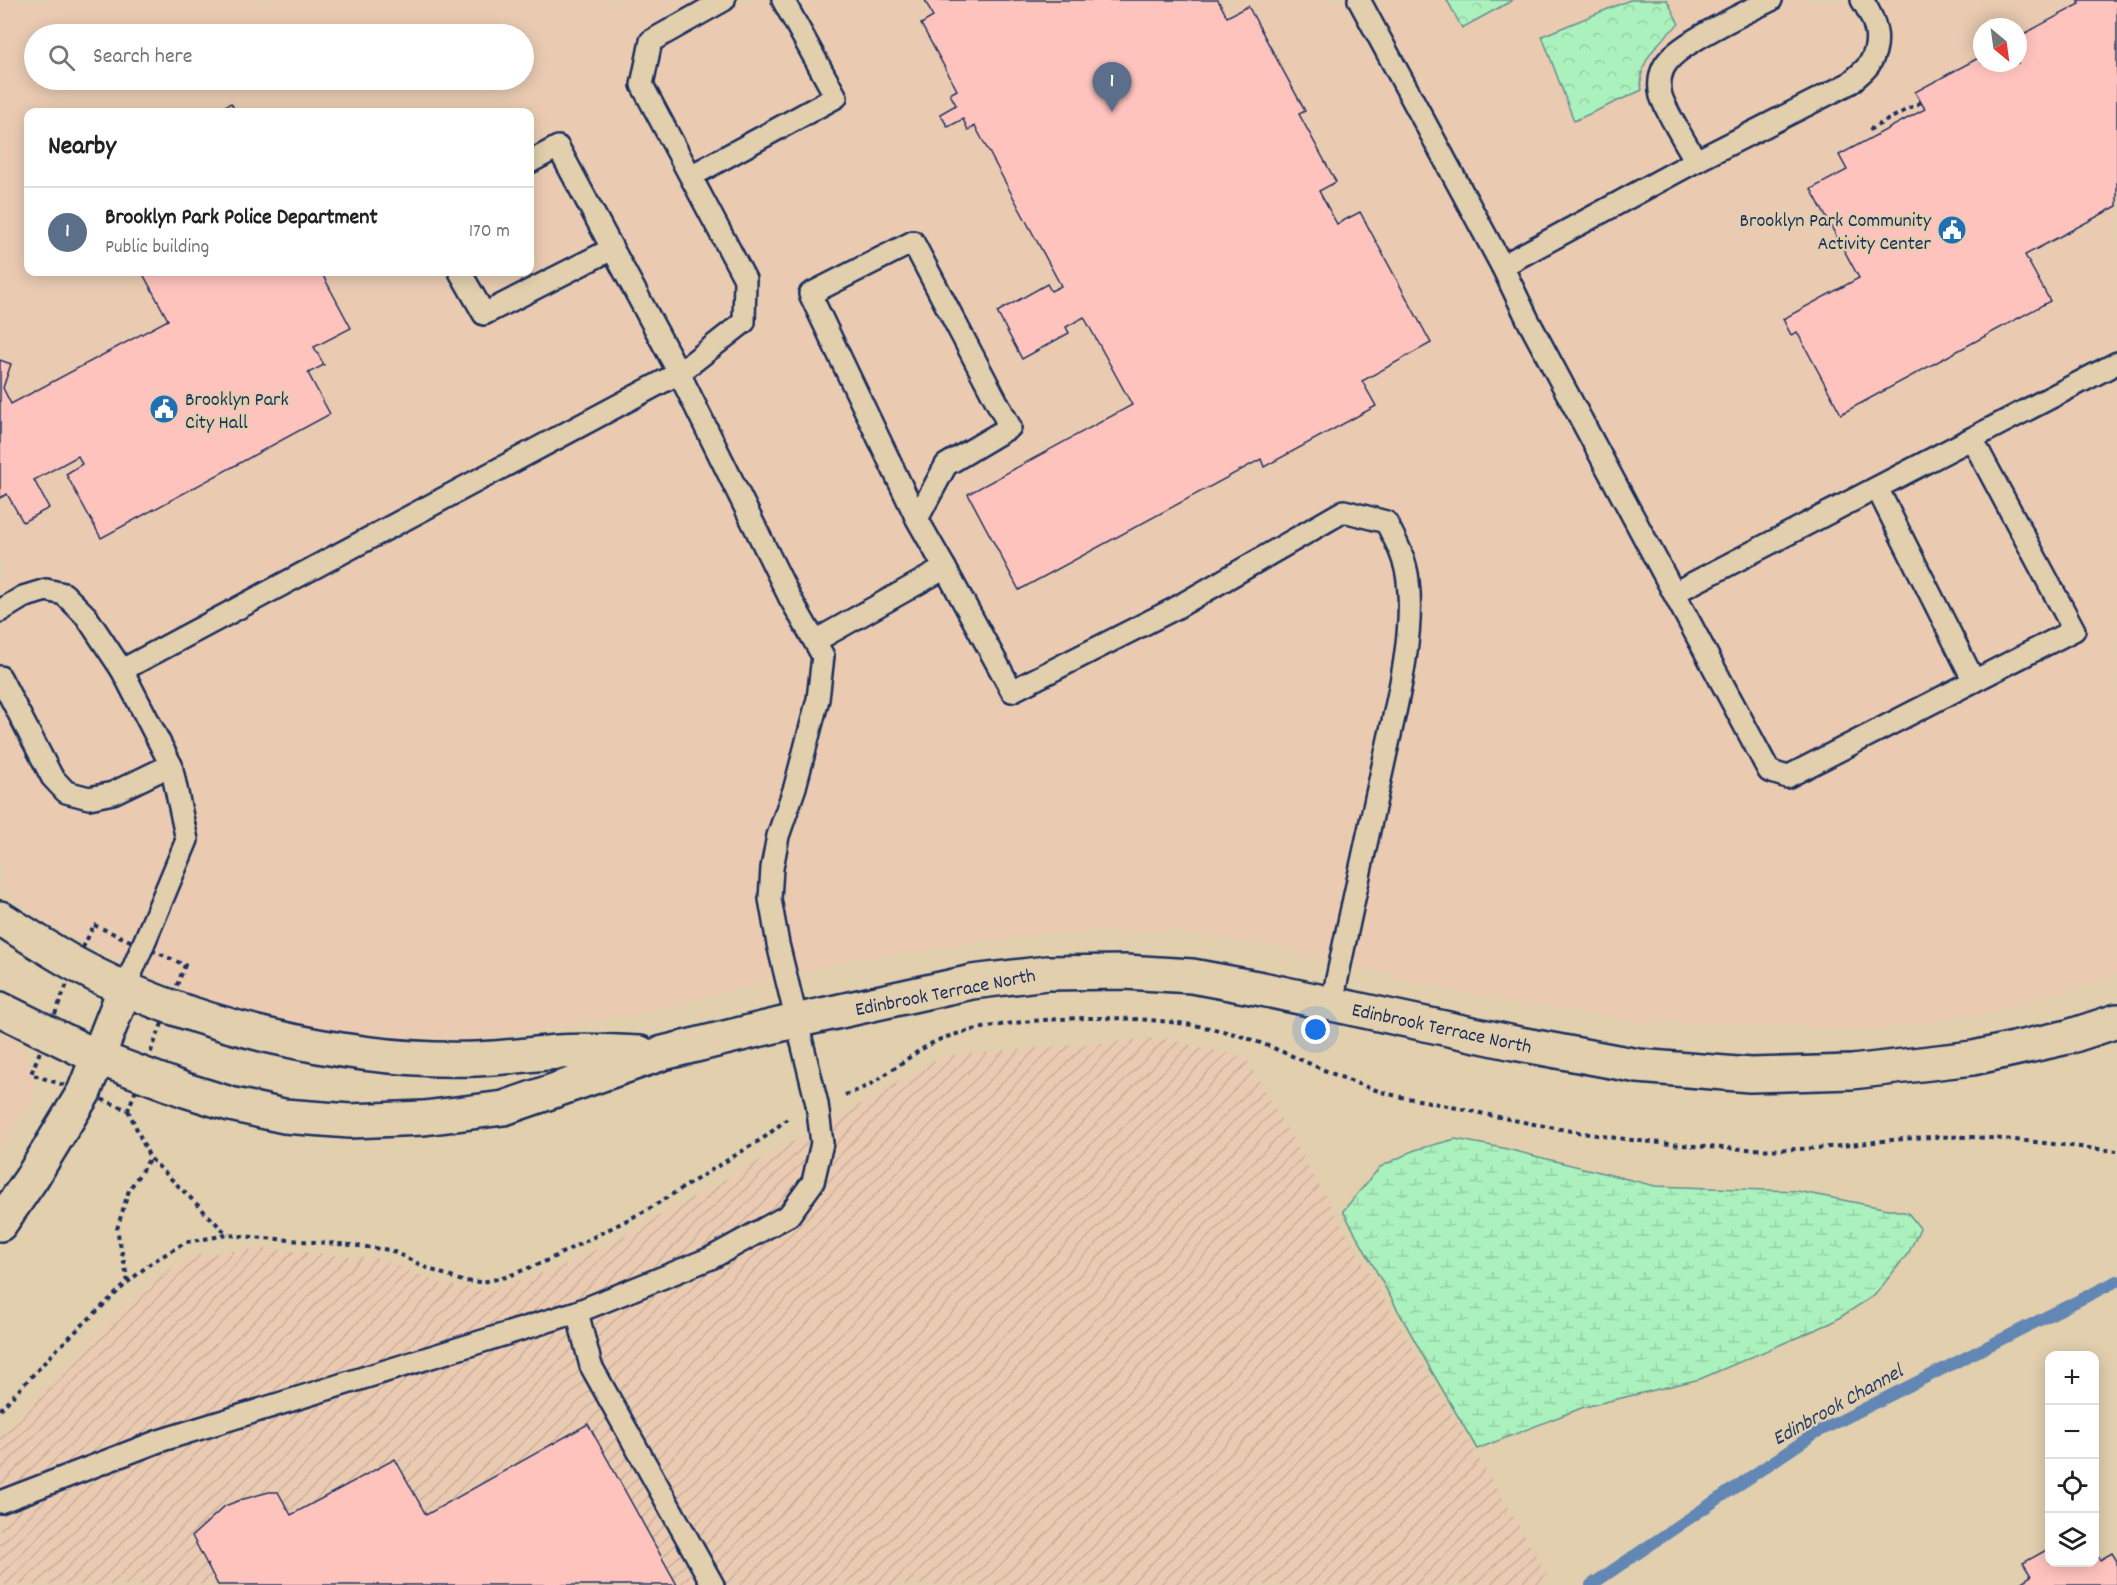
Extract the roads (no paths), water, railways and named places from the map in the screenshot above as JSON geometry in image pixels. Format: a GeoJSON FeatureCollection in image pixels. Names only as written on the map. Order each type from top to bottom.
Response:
{"type":"FeatureCollection","features":[{"type":"Feature","properties":{"kind":"street","name":"Edinbrook Terrace North"},"geometry":{"type":"LineString","coordinates":[[0,918],[75,964],[169,1006],[251,1032],[334,1049],[411,1057],[477,1059],[561,1052],[663,1053]]}},
{"type":"Feature","properties":{"kind":"street","name":"Edinbrook Terrace North"},"geometry":{"type":"LineString","coordinates":[[0,1010],[99,1058],[185,1090],[230,1104],[284,1116],[350,1121],[424,1118],[504,1108],[663,1053],[972,982],[1047,973],[1125,972],[1192,976],[1332,1003],[1514,1043],[1638,1066],[1750,1075],[1852,1072],[1973,1058],[2068,1037],[2117,1021]]}},
{"type":"Feature","properties":{"kind":"street"},"geometry":{"type":"LineString","coordinates":[[0,1224],[77,1105],[99,1058],[125,988]]}},
{"type":"Feature","properties":{"kind":"lane"},"geometry":{"type":"LineString","coordinates":[[123,670],[679,373],[744,322],[745,279],[642,85],[651,41],[724,0]]}},
{"type":"Feature","properties":{"kind":"lane"},"geometry":{"type":"LineString","coordinates":[[691,176],[836,96],[783,0]]}},
{"type":"Feature","properties":{"kind":"lane"},"geometry":{"type":"LineString","coordinates":[[1359,0],[1769,771],[1787,777],[2073,630],[1972,439]]}},
{"type":"Feature","properties":{"kind":"lane"},"geometry":{"type":"LineString","coordinates":[[1696,161],[1661,97],[1659,84],[1662,72],[1674,55],[1696,40],[1771,0]]}},
{"type":"Feature","properties":{"kind":"lane"},"geometry":{"type":"LineString","coordinates":[[1502,266],[1696,161],[1850,83],[1870,64],[1877,44],[1874,18],[1862,0]]}},
{"type":"Feature","properties":{"kind":"lane"},"geometry":{"type":"LineString","coordinates":[[0,1502],[159,1441],[577,1312],[711,1257],[789,1215],[813,1182],[822,1143],[817,1104],[795,1021],[770,899],[778,836],[795,787],[818,699],[823,656],[790,598],[679,373],[558,147],[534,160]]}},
{"type":"Feature","properties":{"kind":"lane"},"geometry":{"type":"LineString","coordinates":[[917,519],[946,465],[1010,428],[913,242],[810,294],[917,519],[1012,691],[1174,609],[1344,511],[1386,522],[1400,549],[1408,579],[1410,600],[1408,628],[1401,687],[1332,1003]]}},
{"type":"Feature","properties":{"kind":"lane"},"geometry":{"type":"LineString","coordinates":[[462,276],[484,314],[612,249]]}},
{"type":"Feature","properties":{"kind":"lane"},"geometry":{"type":"LineString","coordinates":[[1674,592],[2117,363]]}},
{"type":"Feature","properties":{"kind":"lane"},"geometry":{"type":"LineString","coordinates":[[1877,488],[1974,681]]}},
{"type":"Feature","properties":{"kind":"lane"},"geometry":{"type":"LineString","coordinates":[[815,641],[945,568]]}},
{"type":"Feature","properties":{"kind":"lane"},"geometry":{"type":"LineString","coordinates":[[0,611],[23,597],[46,590],[64,594],[86,616],[123,670],[171,765],[187,840],[125,988]]}},
{"type":"Feature","properties":{"kind":"lane"},"geometry":{"type":"LineString","coordinates":[[0,677],[52,777],[66,792],[89,798],[113,793],[171,765]]}},
{"type":"Feature","properties":{"kind":"lane"},"geometry":{"type":"LineString","coordinates":[[577,1312],[591,1366],[713,1585]]}},
{"type":"Feature","properties":{"kind":"waterway","name":"Edinbrook Channel"},"geometry":{"type":"LineString","coordinates":[[1591,1585],[1814,1434],[2117,1281]]}},
{"type":"Feature","properties":{"kind":"place","name":"Brooklyn Park Police Department"},"geometry":{"type":"Point","coordinates":[1112,112]}},
{"type":"Feature","properties":{"kind":"place","name":"Brooklyn Park Community Activity Center"},"geometry":{"type":"Point","coordinates":[1952,230]}},
{"type":"Feature","properties":{"kind":"place","name":"Brooklyn Park City Hall"},"geometry":{"type":"Point","coordinates":[164,409]}}]}
